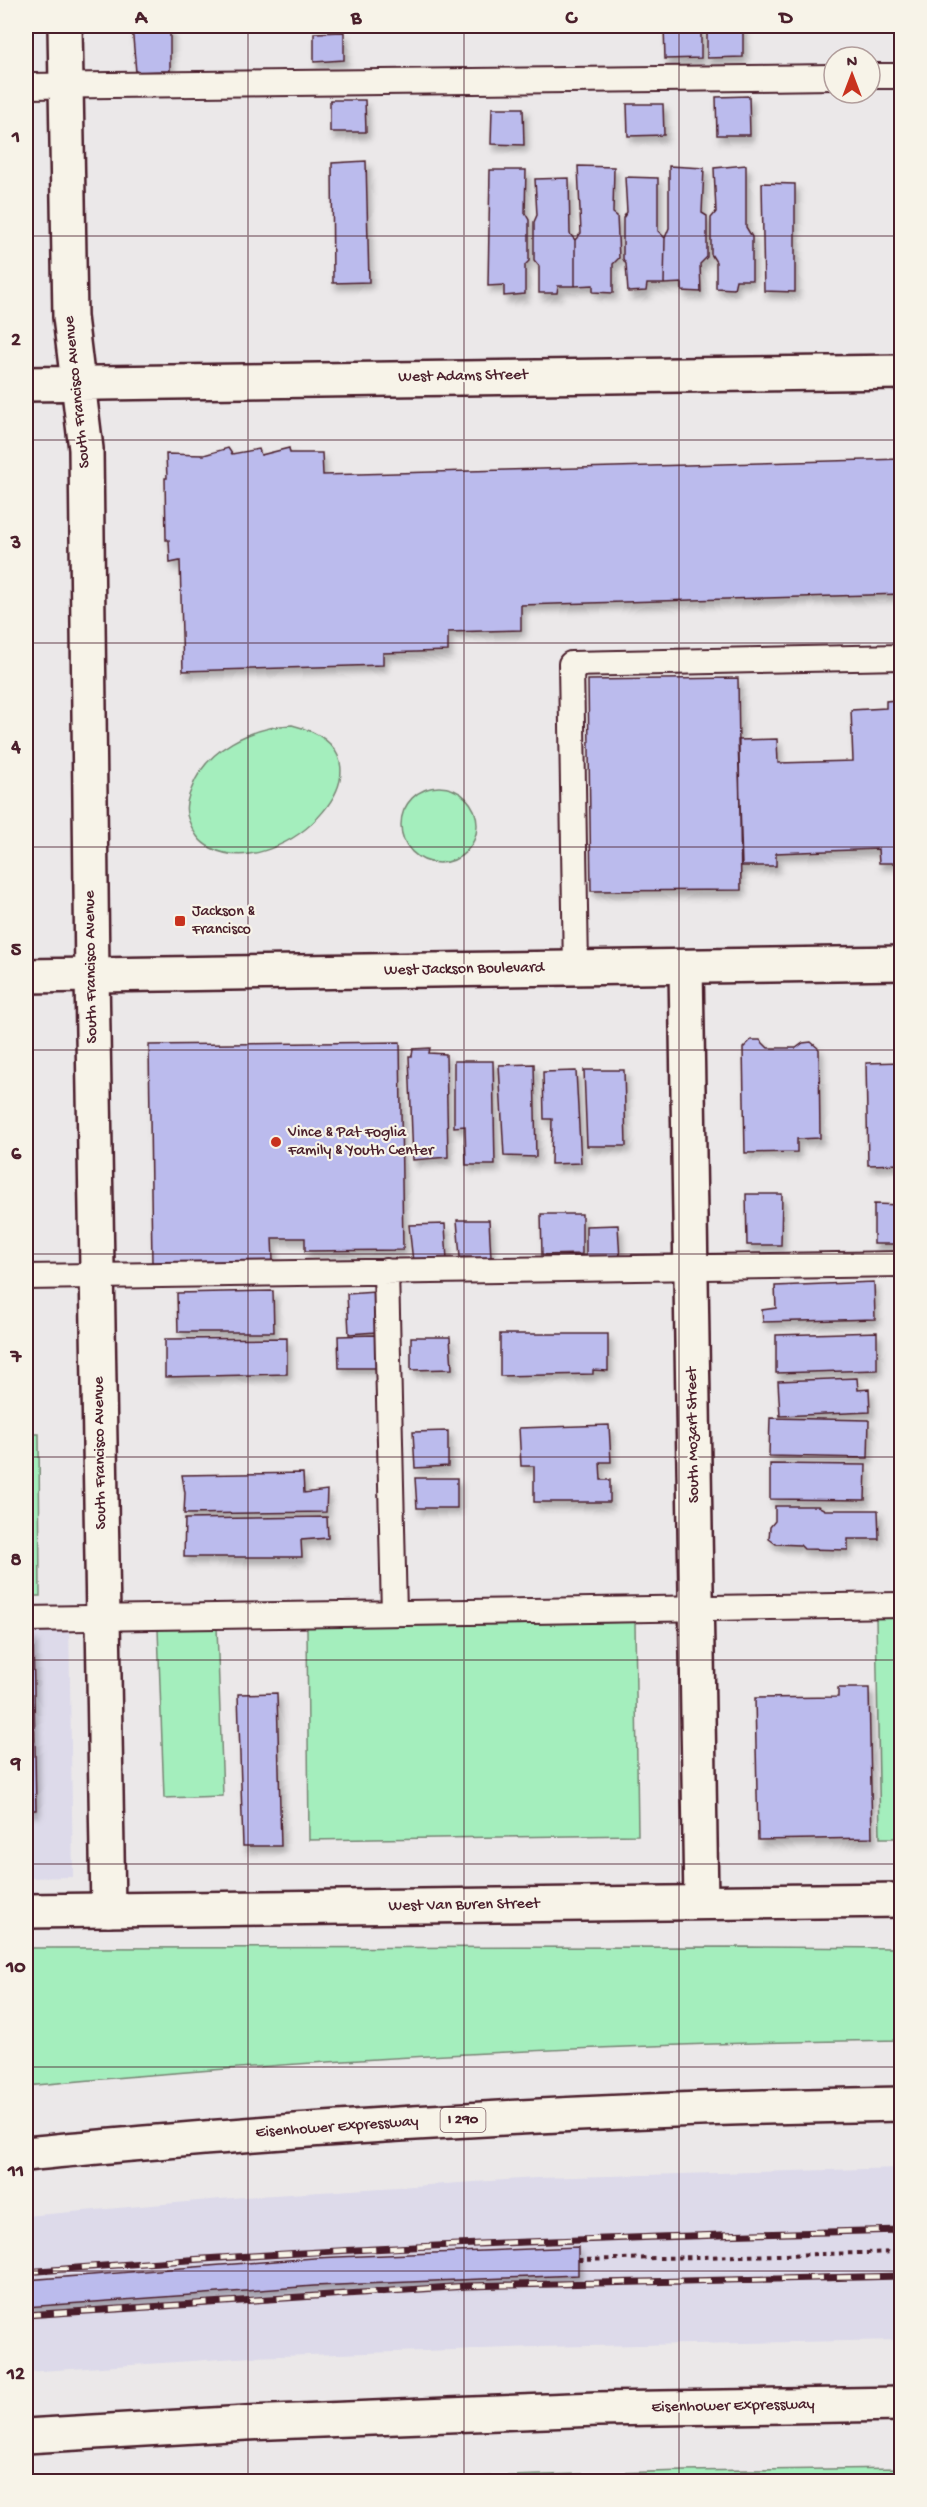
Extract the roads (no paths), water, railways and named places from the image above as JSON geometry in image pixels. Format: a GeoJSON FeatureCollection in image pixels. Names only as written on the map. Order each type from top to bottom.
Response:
{"type":"FeatureCollection","features":[{"type":"Feature","properties":{"kind":"main road","name":"South Francisco Avenue"},"geometry":{"type":"LineString","coordinates":[[65,26],[70,317],[86,449],[92,975],[108,1910]]}},
{"type":"Feature","properties":{"kind":"main road","name":"West Adams Street"},"geometry":{"type":"LineString","coordinates":[[26,384],[902,372]]}},
{"type":"Feature","properties":{"kind":"main road","name":"West Jackson Boulevard"},"geometry":{"type":"LineString","coordinates":[[26,976],[902,963]]}},
{"type":"Feature","properties":{"kind":"main road","name":"South Mozart Street"},"geometry":{"type":"LineString","coordinates":[[687,967],[702,1902]]}},
{"type":"Feature","properties":{"kind":"main road","name":"West Van Buren Street"},"geometry":{"type":"LineString","coordinates":[[26,1911],[902,1900]]}},
{"type":"Feature","properties":{"kind":"main road","name":"Eisenhower Expressway"},"geometry":{"type":"LineString","coordinates":[[26,2154],[114,2145],[425,2122],[771,2106],[902,2104]]}},
{"type":"Feature","properties":{"kind":"main road","name":"Eisenhower Expressway"},"geometry":{"type":"LineString","coordinates":[[26,2436],[246,2423],[597,2409],[902,2404]]}},
{"type":"Feature","properties":{"kind":"lane"},"geometry":{"type":"LineString","coordinates":[[882,76],[902,76]]}},
{"type":"Feature","properties":{"kind":"lane"},"geometry":{"type":"LineString","coordinates":[[26,86],[822,77]]}},
{"type":"Feature","properties":{"kind":"lane"},"geometry":{"type":"LineString","coordinates":[[576,969],[571,664],[902,657]]}},
{"type":"Feature","properties":{"kind":"lane"},"geometry":{"type":"LineString","coordinates":[[26,1277],[902,1264]]}},
{"type":"Feature","properties":{"kind":"lane"},"geometry":{"type":"LineString","coordinates":[[386,1271],[394,1612]]}},
{"type":"Feature","properties":{"kind":"lane"},"geometry":{"type":"LineString","coordinates":[[26,1619],[902,1605]]}},
{"type":"Feature","properties":{"kind":"railway"},"geometry":{"type":"LineString","coordinates":[[26,2272],[354,2250],[682,2236],[902,2230]]}},
{"type":"Feature","properties":{"kind":"railway"},"geometry":{"type":"LineString","coordinates":[[26,2315],[467,2286],[902,2276]]}},
{"type":"Feature","properties":{"kind":"place","name":"Jackson & Francisco"},"geometry":{"type":"Point","coordinates":[180,921]}},
{"type":"Feature","properties":{"kind":"place","name":"Vince & Pat Foglia Family & Youth Center"},"geometry":{"type":"Point","coordinates":[276,1142]}}]}
